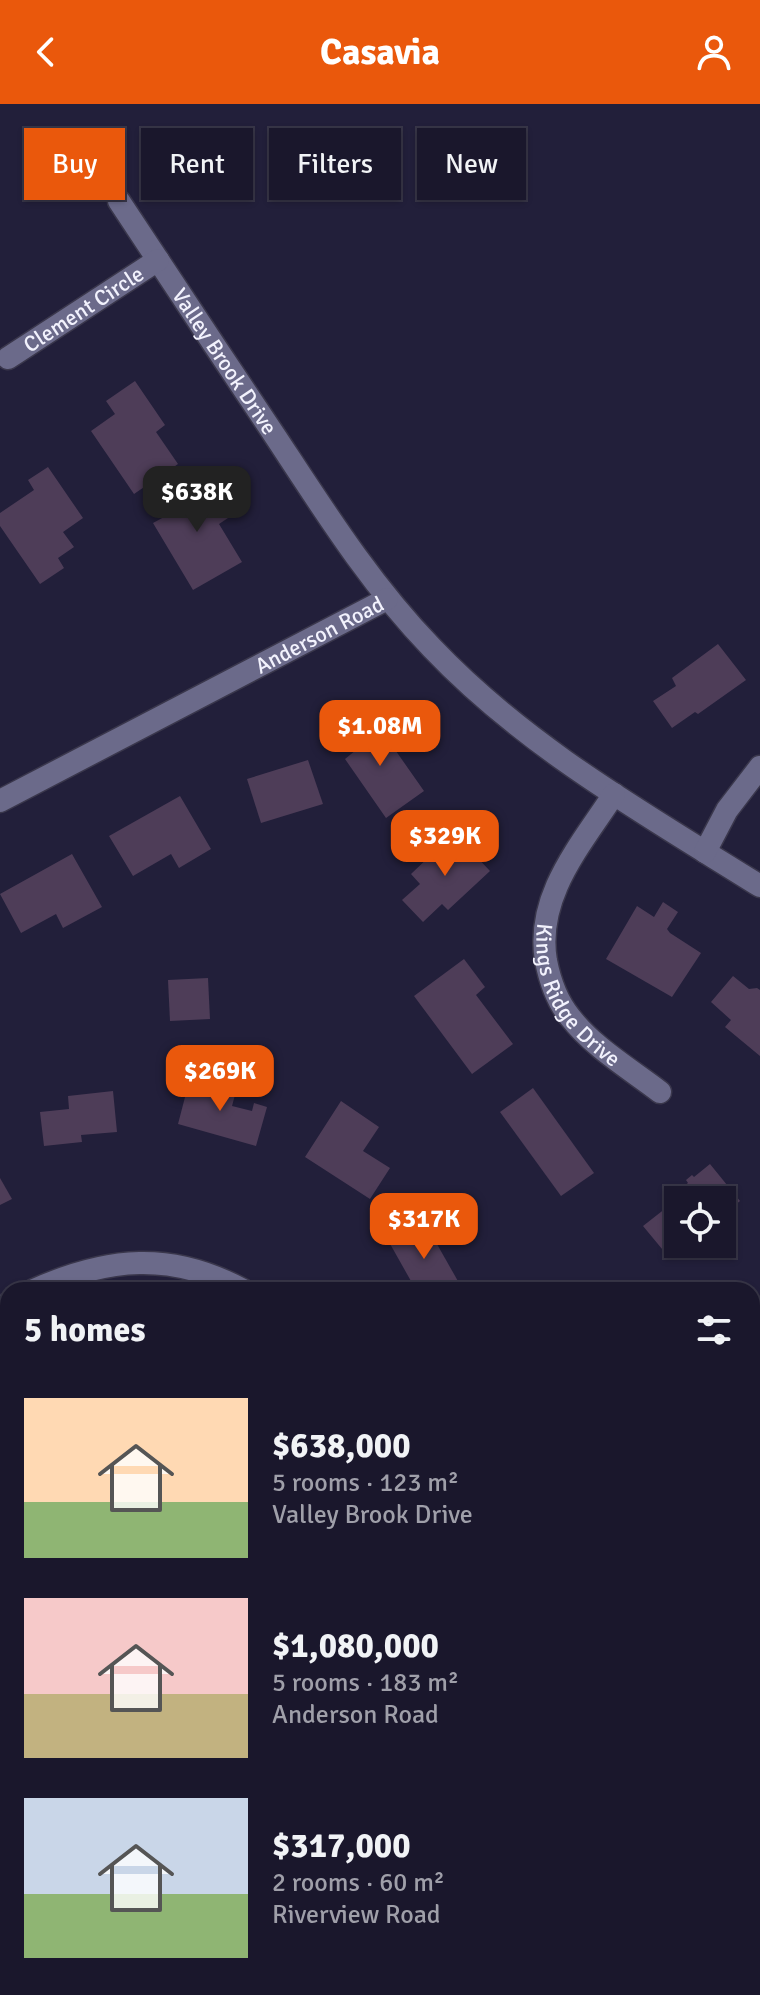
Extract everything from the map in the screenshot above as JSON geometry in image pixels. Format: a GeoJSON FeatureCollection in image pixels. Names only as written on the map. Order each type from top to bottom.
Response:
{"type":"FeatureCollection","features":[{"type":"Feature","properties":{"kind":"street","name":"Valley Brook Drive"},"geometry":{"type":"LineString","coordinates":[[119,201],[345,543],[387,599]]}},
{"type":"Feature","properties":{"kind":"street","name":"Clement Circle"},"geometry":{"type":"LineString","coordinates":[[8,358],[158,260]]}},
{"type":"Feature","properties":{"kind":"street","name":"Anderson Road"},"geometry":{"type":"LineString","coordinates":[[0,801],[387,599],[434,650],[525,733],[567,765],[760,886]]}},
{"type":"Feature","properties":{"kind":"street"},"geometry":{"type":"LineString","coordinates":[[705,852],[727,810],[760,767]]}},
{"type":"Feature","properties":{"kind":"street","name":"Kings Ridge Drive"},"geometry":{"type":"LineString","coordinates":[[614,794],[560,877],[551,899],[545,924],[549,976],[557,998],[570,1018],[590,1038],[660,1092]]}},
{"type":"Feature","properties":{"kind":"street"},"geometry":{"type":"LineString","coordinates":[[55,1282],[83,1271],[136,1262],[184,1266],[227,1282]]}},
{"type":"Feature","properties":{"kind":"building"},"geometry":{"type":"Polygon","coordinates":[[[135,381],[165,425],[156,432],[178,464],[134,494],[91,431],[115,414],[106,401],[135,381]]]}},
{"type":"Feature","properties":{"kind":"building"},"geometry":{"type":"Polygon","coordinates":[[[48,467],[83,518],[63,532],[74,547],[58,558],[64,568],[40,584],[0,526],[0,513],[34,490],[28,480],[48,467]]]}},
{"type":"Feature","properties":{"kind":"building"},"geometry":{"type":"Polygon","coordinates":[[[204,478],[228,518],[219,524],[242,562],[193,590],[153,523],[164,517],[158,506],[204,478]]]}},
{"type":"Feature","properties":{"kind":"building"},"geometry":{"type":"Polygon","coordinates":[[[718,644],[746,680],[698,714],[695,712],[672,728],[653,701],[676,686],[672,678],[718,644]]]}},
{"type":"Feature","properties":{"kind":"building"},"geometry":{"type":"Polygon","coordinates":[[[363,716],[376,735],[384,734],[424,791],[386,818],[345,759],[356,750],[342,730],[363,716]]]}},
{"type":"Feature","properties":{"kind":"building"},"geometry":{"type":"Polygon","coordinates":[[[308,760],[323,804],[261,823],[247,779],[308,760]]]}},
{"type":"Feature","properties":{"kind":"building"},"geometry":{"type":"Polygon","coordinates":[[[180,796],[211,849],[179,868],[171,854],[133,876],[109,836],[180,796]]]}},
{"type":"Feature","properties":{"kind":"building"},"geometry":{"type":"Polygon","coordinates":[[[454,833],[490,871],[448,910],[442,904],[423,922],[402,900],[420,884],[411,874],[454,833]]]}},
{"type":"Feature","properties":{"kind":"building"},"geometry":{"type":"Polygon","coordinates":[[[72,854],[102,907],[63,928],[56,914],[21,933],[0,894],[72,854]]]}},
{"type":"Feature","properties":{"kind":"building"},"geometry":{"type":"Polygon","coordinates":[[[663,902],[678,912],[667,929],[701,953],[672,997],[606,959],[637,906],[654,917],[663,902]]]}},
{"type":"Feature","properties":{"kind":"building"},"geometry":{"type":"Polygon","coordinates":[[[464,959],[485,987],[476,995],[513,1044],[472,1074],[414,996],[464,959]]]}},
{"type":"Feature","properties":{"kind":"building"},"geometry":{"type":"Polygon","coordinates":[[[733,976],[749,989],[760,990],[760,1056],[725,1027],[731,1020],[711,1002],[733,976]]]}},
{"type":"Feature","properties":{"kind":"building"},"geometry":{"type":"Polygon","coordinates":[[[208,978],[210,1019],[170,1021],[168,980],[208,978]]]}},
{"type":"Feature","properties":{"kind":"building"},"geometry":{"type":"Polygon","coordinates":[[[190,1078],[236,1091],[232,1106],[252,1111],[254,1103],[267,1107],[256,1146],[178,1124],[190,1078]]]}},
{"type":"Feature","properties":{"kind":"building"},"geometry":{"type":"Polygon","coordinates":[[[533,1088],[594,1173],[561,1196],[500,1112],[533,1088]]]}},
{"type":"Feature","properties":{"kind":"building"},"geometry":{"type":"Polygon","coordinates":[[[113,1091],[117,1132],[81,1135],[82,1142],[44,1146],[40,1112],[69,1109],[68,1096],[113,1091]]]}},
{"type":"Feature","properties":{"kind":"building"},"geometry":{"type":"Polygon","coordinates":[[[341,1101],[379,1127],[363,1151],[390,1168],[370,1199],[305,1157],[341,1101]]]}},
{"type":"Feature","properties":{"kind":"building"},"geometry":{"type":"Polygon","coordinates":[[[710,1164],[728,1186],[684,1186],[688,1183],[686,1180],[692,1175],[694,1177],[710,1164]]]}},
{"type":"Feature","properties":{"kind":"building"},"geometry":{"type":"Polygon","coordinates":[[[0,1178],[12,1199],[0,1205],[0,1178]]]}},
{"type":"Feature","properties":{"kind":"building"},"geometry":{"type":"Polygon","coordinates":[[[664,1210],[664,1251],[643,1226],[664,1210]]]}},
{"type":"Feature","properties":{"kind":"building"},"geometry":{"type":"Polygon","coordinates":[[[425,1223],[458,1282],[412,1282],[389,1242],[425,1223]]]}}]}
